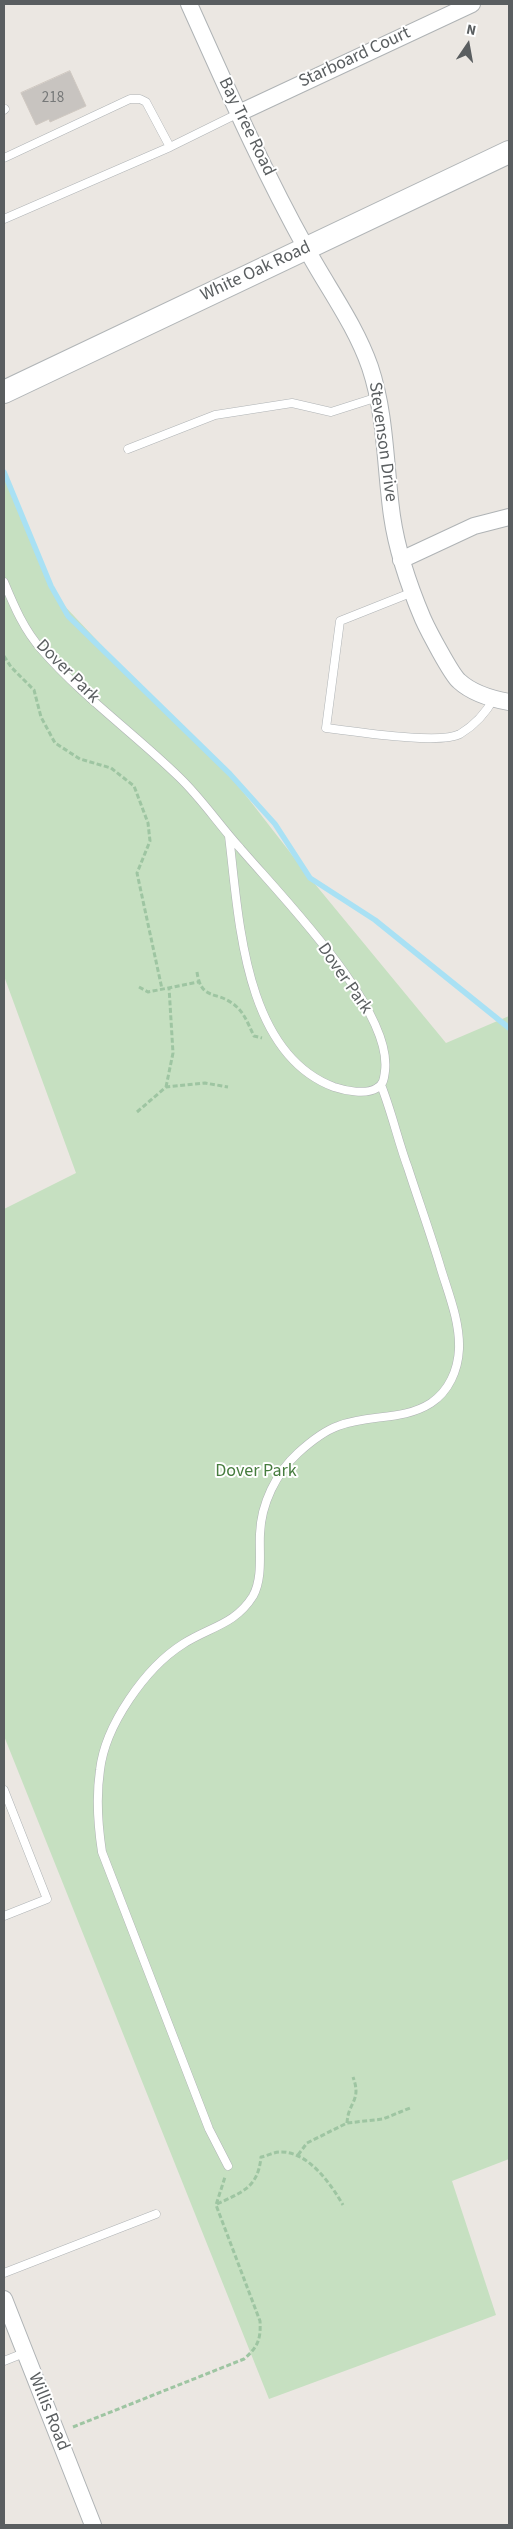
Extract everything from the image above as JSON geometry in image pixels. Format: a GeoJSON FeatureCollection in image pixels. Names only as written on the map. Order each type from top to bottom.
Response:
{"type":"FeatureCollection","features":[{"type":"Feature","properties":{"kind":"street","name":"Bay Tree Road"},"geometry":{"type":"LineString","coordinates":[[189,4],[239,113],[306,249]]}},
{"type":"Feature","properties":{"kind":"street","name":"Starboard Court"},"geometry":{"type":"LineString","coordinates":[[239,113],[472,4]]}},
{"type":"Feature","properties":{"kind":"street","name":"White Oak Road"},"geometry":{"type":"LineString","coordinates":[[4,392],[509,152]]}},
{"type":"Feature","properties":{"kind":"street","name":"Stevenson Drive"},"geometry":{"type":"LineString","coordinates":[[306,249],[336,298],[369,366],[378,397],[389,470],[392,516],[401,560],[423,620],[458,680],[479,694],[502,700]]}},
{"type":"Feature","properties":{"kind":"street"},"geometry":{"type":"LineString","coordinates":[[401,560],[474,526],[509,517]]}},
{"type":"Feature","properties":{"kind":"street","name":"Willis Road"},"geometry":{"type":"LineString","coordinates":[[4,2299],[93,2525]]}},
{"type":"Feature","properties":{"kind":"lane"},"geometry":{"type":"LineString","coordinates":[[4,158],[130,99],[140,99],[146,102],[170,147]]}},
{"type":"Feature","properties":{"kind":"lane"},"geometry":{"type":"LineString","coordinates":[[4,219],[170,147],[239,113]]}},
{"type":"Feature","properties":{"kind":"lane"},"geometry":{"type":"LineString","coordinates":[[128,449],[215,415],[292,403],[332,412],[378,397]]}},
{"type":"Feature","properties":{"kind":"lane","name":"Dover Park"},"geometry":{"type":"LineString","coordinates":[[4,582],[18,614],[39,647],[178,776],[333,958],[359,995],[374,1023],[386,1066],[381,1086],[368,1091],[355,1091],[343,1090],[324,1082],[298,1063],[283,1047],[270,1028],[260,1005],[245,956],[229,836]]}},
{"type":"Feature","properties":{"kind":"lane"},"geometry":{"type":"LineString","coordinates":[[413,592],[340,620],[326,728],[414,738],[459,735],[502,700]]}},
{"type":"Feature","properties":{"kind":"lane"},"geometry":{"type":"LineString","coordinates":[[228,2166],[209,2129],[102,1852],[98,1832],[100,1770],[105,1745],[143,1681],[163,1659],[181,1645],[222,1626],[240,1611],[254,1594],[258,1578],[260,1532],[265,1503],[277,1479],[297,1454],[317,1438],[338,1426],[419,1410],[434,1401],[448,1388],[455,1371],[459,1351],[458,1333],[451,1299],[406,1164],[394,1116],[381,1086]]}},
{"type":"Feature","properties":{"kind":"lane"},"geometry":{"type":"LineString","coordinates":[[4,1790],[47,1899],[4,1916]]}},
{"type":"Feature","properties":{"kind":"lane"},"geometry":{"type":"LineString","coordinates":[[4,2273],[156,2214]]}},
{"type":"Feature","properties":{"kind":"lane"},"geometry":{"type":"LineString","coordinates":[[4,2360],[24,2353]]}},
{"type":"Feature","properties":{"kind":"path"},"geometry":{"type":"LineString","coordinates":[[4,656],[11,667],[34,690],[41,717],[55,742],[80,759],[111,768],[134,786],[148,823],[150,841],[137,873],[162,989]]}},
{"type":"Feature","properties":{"kind":"path"},"geometry":{"type":"LineString","coordinates":[[197,972],[198,982],[206,994],[232,1002],[243,1013],[254,1036],[264,1039]]}},
{"type":"Feature","properties":{"kind":"path"},"geometry":{"type":"LineString","coordinates":[[139,987],[148,992],[198,982]]}},
{"type":"Feature","properties":{"kind":"path"},"geometry":{"type":"LineString","coordinates":[[166,1088],[173,1053],[170,987]]}},
{"type":"Feature","properties":{"kind":"path"},"geometry":{"type":"LineString","coordinates":[[137,1112],[166,1088],[205,1083],[228,1087]]}},
{"type":"Feature","properties":{"kind":"path"},"geometry":{"type":"LineString","coordinates":[[347,2123],[347,2113],[356,2099],[357,2089],[353,2077]]}},
{"type":"Feature","properties":{"kind":"path"},"geometry":{"type":"LineString","coordinates":[[298,2155],[308,2143],[347,2123],[383,2119],[410,2108]]}},
{"type":"Feature","properties":{"kind":"path"},"geometry":{"type":"LineString","coordinates":[[216,2204],[248,2189],[260,2172],[261,2157],[280,2152],[298,2155],[312,2166],[343,2205]]}},
{"type":"Feature","properties":{"kind":"path"},"geometry":{"type":"LineString","coordinates":[[56,2434],[244,2359],[257,2347],[261,2334],[260,2321],[216,2204],[228,2166]]}},
{"type":"Feature","properties":{"kind":"green space","name":"Dover Park"},"geometry":{"type":"Polygon","coordinates":[[[4,472],[58,599],[142,688],[230,775],[310,878],[446,1043],[509,1016],[509,2159],[452,2181],[496,2315],[269,2399],[4,1736],[4,1209],[76,1173],[4,976],[4,472]]]}},
{"type":"Feature","properties":{"kind":"building"},"geometry":{"type":"Polygon","coordinates":[[[70,71],[86,106],[50,122],[49,119],[36,125],[21,93],[70,71]]]}},
{"type":"Feature","properties":{"kind":"waterway"},"geometry":{"type":"LineString","coordinates":[[4,472],[51,586],[68,616],[230,774],[275,824],[310,878],[375,920],[509,1028]]}}]}
